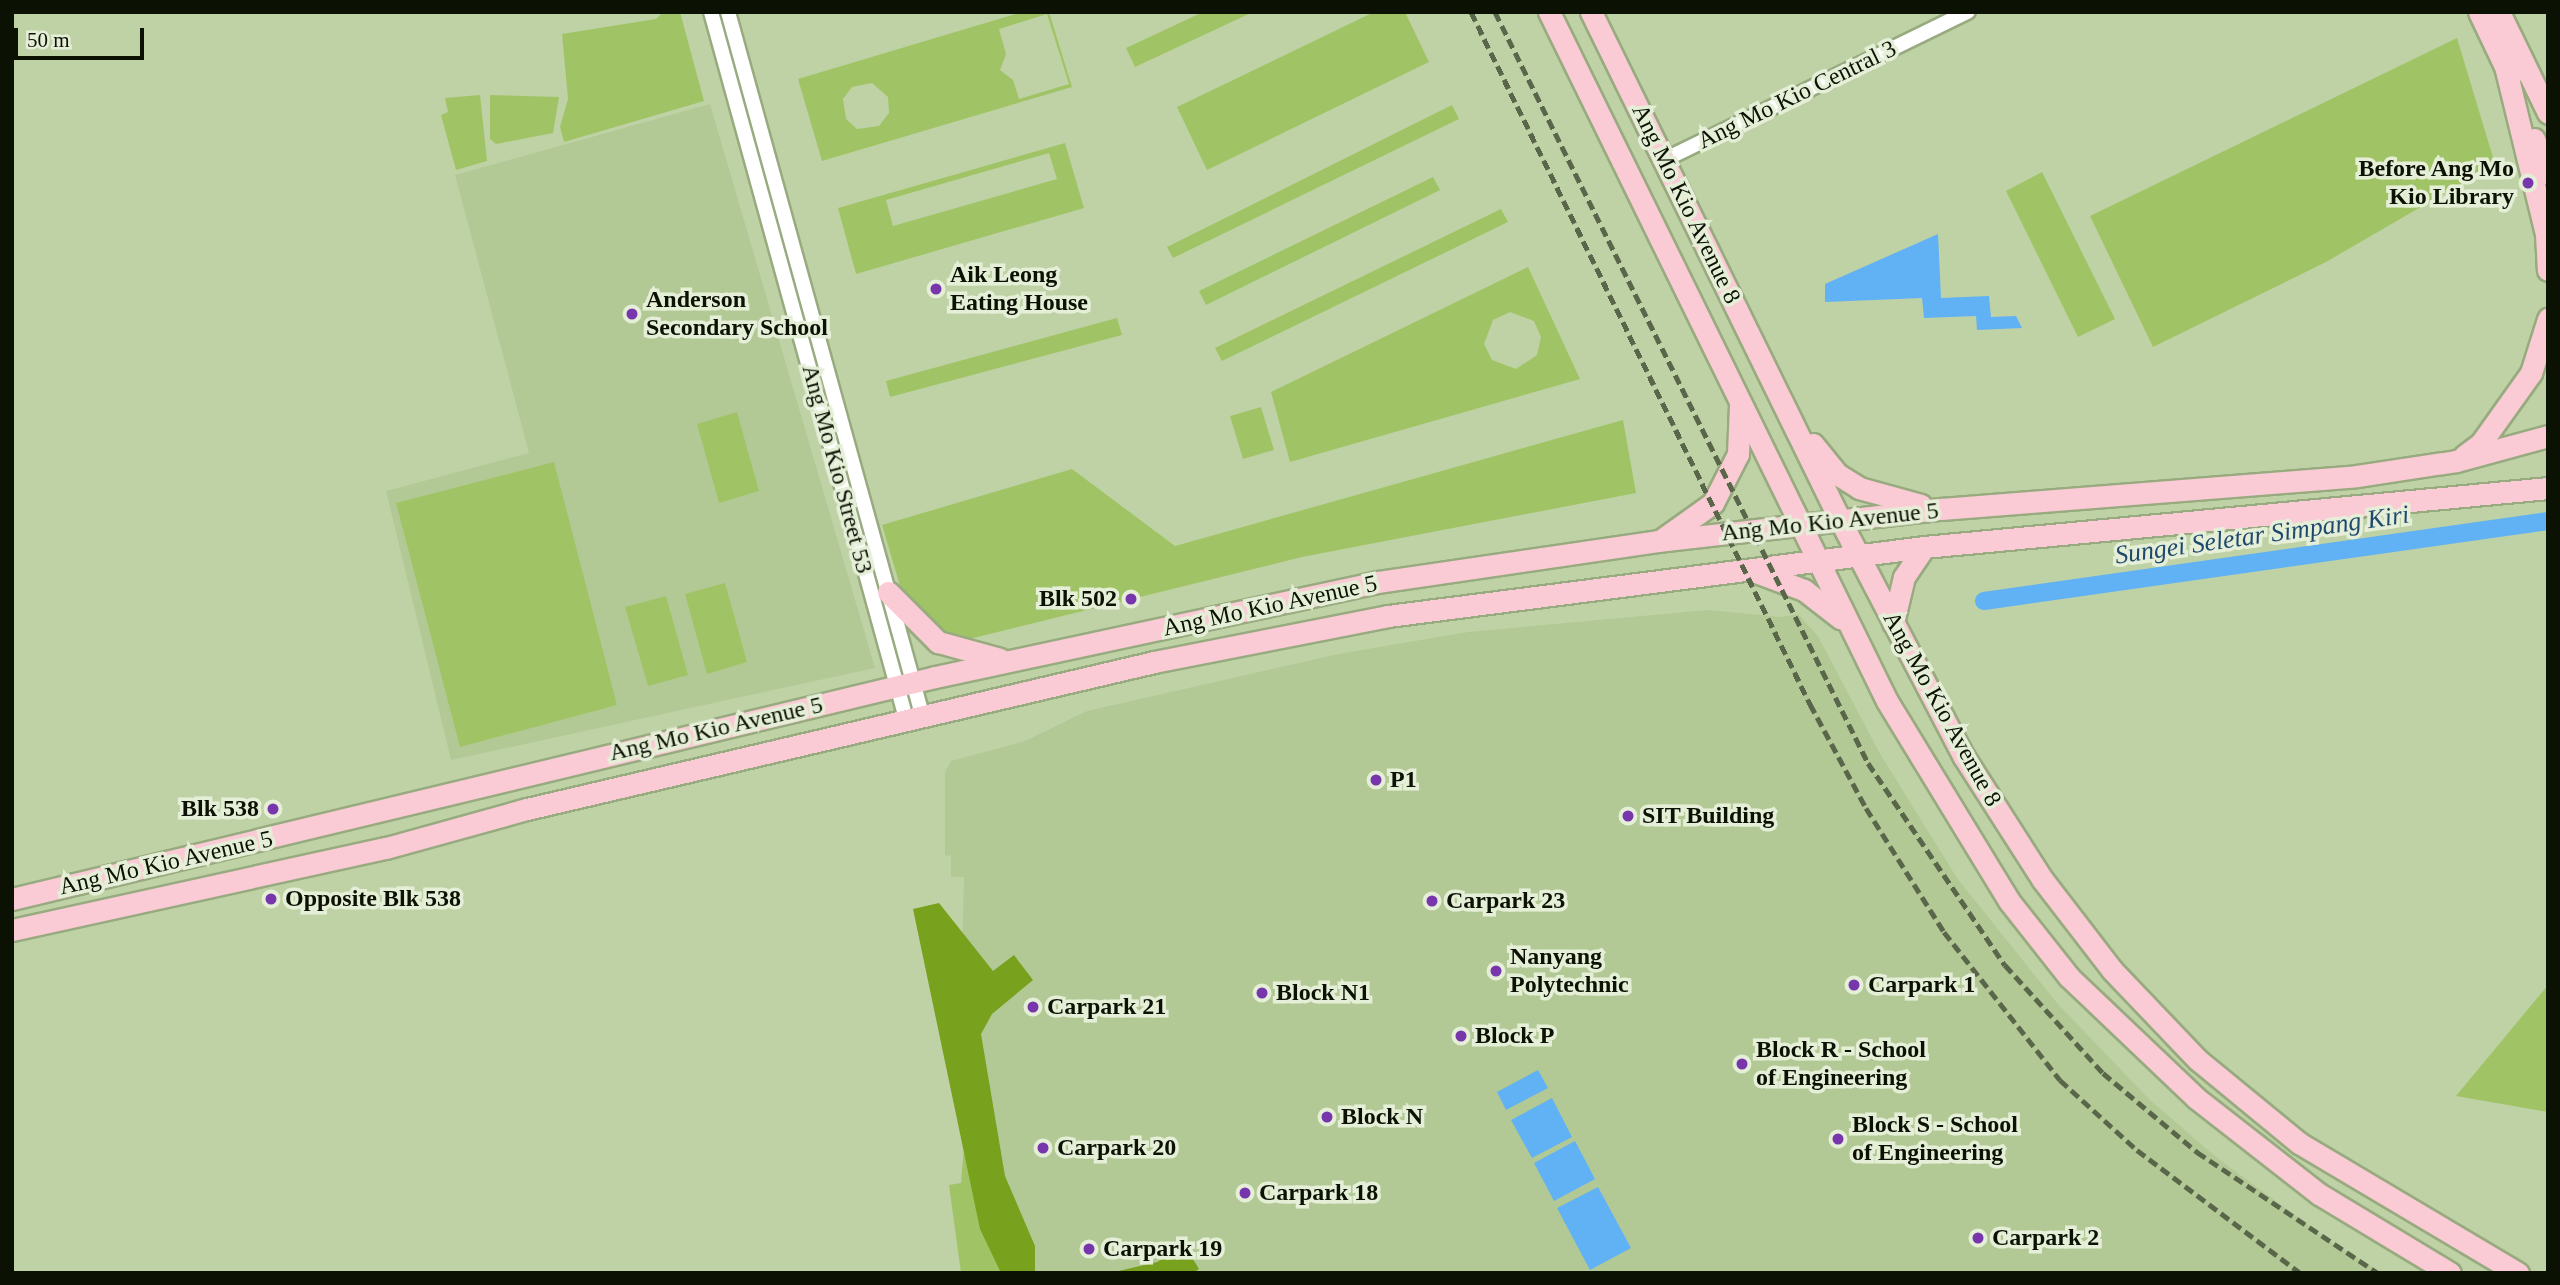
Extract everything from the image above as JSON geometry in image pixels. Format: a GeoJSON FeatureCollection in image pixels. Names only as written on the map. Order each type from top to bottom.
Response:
{"type":"FeatureCollection","features":[{"type":"Feature","properties":{"kind":"main road","name":"Ang Mo Kio Avenue 8"},"geometry":{"type":"LineString","coordinates":[[1549,12],[1847,624],[1923,765],[2009,901],[2069,978],[2196,1098],[2319,1194],[2450,1273]]}},
{"type":"Feature","properties":{"kind":"main road","name":"Ang Mo Kio Avenue 8"},"geometry":{"type":"LineString","coordinates":[[1591,12],[1794,421],[1841,522],[1964,757],[2042,879],[2112,971],[2198,1060],[2299,1143],[2518,1273]]}},
{"type":"Feature","properties":{"kind":"main road"},"geometry":{"type":"LineString","coordinates":[[2479,12],[2505,66],[2548,173]]}},
{"type":"Feature","properties":{"kind":"main road"},"geometry":{"type":"LineString","coordinates":[[2499,12],[2548,113]]}},
{"type":"Feature","properties":{"kind":"main road"},"geometry":{"type":"LineString","coordinates":[[2505,66],[2546,234],[2548,270]]}},
{"type":"Feature","properties":{"kind":"main road"},"geometry":{"type":"LineString","coordinates":[[2456,461],[2481,443],[2531,373],[2548,319]]}},
{"type":"Feature","properties":{"kind":"main road"},"geometry":{"type":"LineString","coordinates":[[1659,541],[1713,503],[1738,454],[1740,401]]}},
{"type":"Feature","properties":{"kind":"main road"},"geometry":{"type":"LineString","coordinates":[[1794,421],[1837,474],[1859,488],[1883,498],[1941,509]]}},
{"type":"Feature","properties":{"kind":"main road","name":"Ang Mo Kio Avenue 5"},"geometry":{"type":"LineString","coordinates":[[12,899],[379,814],[598,756],[905,685],[1377,582],[1659,541],[1941,509],[2357,476],[2456,461],[2548,436]]}},
{"type":"Feature","properties":{"kind":"main road","name":"Ang Mo Kio Avenue 5"},"geometry":{"type":"LineString","coordinates":[[12,930],[386,848],[527,809],[1232,645],[1388,616],[1859,554],[2548,488]]}},
{"type":"Feature","properties":{"kind":"main road"},"geometry":{"type":"LineString","coordinates":[[1894,623],[1903,577],[1924,547]]}},
{"type":"Feature","properties":{"kind":"main road"},"geometry":{"type":"LineString","coordinates":[[1751,570],[1804,590],[1847,624]]}},
{"type":"Feature","properties":{"kind":"main road"},"geometry":{"type":"LineString","coordinates":[[888,592],[938,642],[973,654],[1013,661]]}},
{"type":"Feature","properties":{"kind":"main road"},"geometry":{"type":"LineString","coordinates":[[379,814],[370,830],[374,841],[386,848]]}},
{"type":"Feature","properties":{"kind":"street","name":"Ang Mo Kio Street 53"},"geometry":{"type":"LineString","coordinates":[[711,12],[915,720]]}},
{"type":"Feature","properties":{"kind":"street","name":"Ang Mo Kio Street 53"},"geometry":{"type":"LineString","coordinates":[[727,12],[888,592],[905,685]]}},
{"type":"Feature","properties":{"kind":"street","name":"Ang Mo Kio Central 3"},"geometry":{"type":"LineString","coordinates":[[1664,160],[1968,12]]}},
{"type":"Feature","properties":{"kind":"shaded area","name":"Anderson Secondary School"},"geometry":{"type":"Polygon","coordinates":[[[710,104],[875,668],[451,760],[386,491],[529,453],[455,175],[710,104]]]}},
{"type":"Feature","properties":{"kind":"shaded area","name":"Nanyang Polytechnic"},"geometry":{"type":"Polygon","coordinates":[[[1707,610],[1782,617],[1798,614],[1818,636],[1879,752],[1957,878],[2057,1003],[2149,1099],[2216,1157],[2334,1244],[2383,1273],[1017,1273],[960,1028],[964,877],[951,877],[951,855],[945,856],[945,772],[951,761],[1025,741],[1087,711],[1338,654],[1468,632],[1707,610]]]}},
{"type":"Feature","properties":{"kind":"green space"},"geometry":{"type":"Polygon","coordinates":[[[663,12],[680,12],[704,101],[564,142],[560,127],[568,99],[562,34],[656,19],[663,12]]]}},
{"type":"Feature","properties":{"kind":"green space"},"geometry":{"type":"Polygon","coordinates":[[[1022,12],[1049,12],[1072,87],[822,161],[798,79],[1022,12]],[[1047,14],[999,29],[1006,54],[1000,70],[1013,80],[1019,99],[1069,84],[1047,14]],[[872,83],[852,87],[843,99],[846,119],[857,129],[879,126],[889,113],[888,97],[872,83]]]}},
{"type":"Feature","properties":{"kind":"green space"},"geometry":{"type":"Polygon","coordinates":[[[1203,12],[1253,12],[1135,67],[1126,48],[1203,12]]]}},
{"type":"Feature","properties":{"kind":"green space"},"geometry":{"type":"Polygon","coordinates":[[[1374,12],[1405,12],[1429,62],[1207,170],[1177,107],[1374,12]]]}},
{"type":"Feature","properties":{"kind":"green space"},"geometry":{"type":"Polygon","coordinates":[[[2457,38],[2495,164],[2326,262],[2153,347],[2090,216],[2457,38]]]}},
{"type":"Feature","properties":{"kind":"green space"},"geometry":{"type":"Polygon","coordinates":[[[480,95],[487,161],[456,170],[441,115],[448,112],[445,98],[480,95]]]}},
{"type":"Feature","properties":{"kind":"green space"},"geometry":{"type":"Polygon","coordinates":[[[490,95],[559,97],[553,133],[496,144],[490,139],[490,95]]]}},
{"type":"Feature","properties":{"kind":"green space"},"geometry":{"type":"Polygon","coordinates":[[[1452,105],[1459,119],[1173,258],[1167,247],[1452,105]]]}},
{"type":"Feature","properties":{"kind":"green space"},"geometry":{"type":"Polygon","coordinates":[[[1065,143],[1084,208],[856,274],[838,208],[1065,143]],[[1049,153],[886,200],[893,226],[1057,179],[1049,153]]]}},
{"type":"Feature","properties":{"kind":"green space"},"geometry":{"type":"Polygon","coordinates":[[[2042,172],[2115,319],[2078,337],[2006,191],[2042,172]]]}},
{"type":"Feature","properties":{"kind":"green space"},"geometry":{"type":"Polygon","coordinates":[[[1433,177],[1440,190],[1206,305],[1199,291],[1433,177]]]}},
{"type":"Feature","properties":{"kind":"green space"},"geometry":{"type":"Polygon","coordinates":[[[1501,209],[1508,222],[1222,361],[1215,348],[1501,209]]]}},
{"type":"Feature","properties":{"kind":"green space"},"geometry":{"type":"Polygon","coordinates":[[[1528,267],[1580,379],[1290,462],[1271,392],[1528,267]],[[1510,312],[1493,320],[1484,344],[1492,360],[1516,369],[1537,355],[1541,337],[1534,321],[1510,312]]]}},
{"type":"Feature","properties":{"kind":"green space"},"geometry":{"type":"Polygon","coordinates":[[[1117,318],[1122,335],[890,397],[886,381],[1117,318]]]}},
{"type":"Feature","properties":{"kind":"green space"},"geometry":{"type":"Polygon","coordinates":[[[1261,407],[1274,450],[1243,459],[1230,416],[1261,407]]]}},
{"type":"Feature","properties":{"kind":"green space"},"geometry":{"type":"Polygon","coordinates":[[[737,412],[759,491],[719,503],[697,424],[737,412]]]}},
{"type":"Feature","properties":{"kind":"green space"},"geometry":{"type":"Polygon","coordinates":[[[1623,420],[1636,493],[1302,557],[953,643],[919,619],[900,586],[882,525],[1072,469],[1175,546],[1623,420]]]}},
{"type":"Feature","properties":{"kind":"green space"},"geometry":{"type":"Polygon","coordinates":[[[554,462],[617,705],[460,747],[396,503],[554,462]]]}},
{"type":"Feature","properties":{"kind":"green space"},"geometry":{"type":"Polygon","coordinates":[[[725,583],[747,662],[707,674],[685,594],[725,583]]]}},
{"type":"Feature","properties":{"kind":"green space"},"geometry":{"type":"Polygon","coordinates":[[[666,596],[688,675],[648,686],[625,607],[666,596]]]}},
{"type":"Feature","properties":{"kind":"green space"},"geometry":{"type":"Polygon","coordinates":[[[939,903],[993,971],[1014,955],[1033,980],[992,1014],[981,1034],[1005,1176],[1035,1246],[1035,1273],[1001,1273],[980,1229],[913,909],[939,903]]]}},
{"type":"Feature","properties":{"kind":"green space"},"geometry":{"type":"Polygon","coordinates":[[[2548,985],[2548,1112],[2456,1096],[2548,985]]]}},
{"type":"Feature","properties":{"kind":"green space"},"geometry":{"type":"Polygon","coordinates":[[[967,1111],[1017,1273],[961,1273],[949,1185],[961,1183],[967,1111]]]}},
{"type":"Feature","properties":{"kind":"green space"},"geometry":{"type":"Polygon","coordinates":[[[1185,1246],[1199,1269],[1193,1273],[1110,1273],[1157,1262],[1185,1246]]]}},
{"type":"Feature","properties":{"kind":"water"},"geometry":{"type":"Polygon","coordinates":[[[1938,234],[1941,298],[1989,296],[1991,317],[2016,316],[2022,328],[1977,330],[1976,316],[1924,318],[1922,298],[1825,302],[1825,284],[1938,234]]]}},
{"type":"Feature","properties":{"kind":"water"},"geometry":{"type":"Polygon","coordinates":[[[1538,1070],[1548,1088],[1506,1110],[1497,1092],[1538,1070]]]}},
{"type":"Feature","properties":{"kind":"water"},"geometry":{"type":"Polygon","coordinates":[[[1552,1098],[1572,1137],[1532,1158],[1511,1120],[1552,1098]]]}},
{"type":"Feature","properties":{"kind":"water"},"geometry":{"type":"Polygon","coordinates":[[[1575,1141],[1595,1179],[1554,1201],[1534,1163],[1575,1141]]]}},
{"type":"Feature","properties":{"kind":"water"},"geometry":{"type":"Polygon","coordinates":[[[1598,1187],[1631,1248],[1590,1270],[1557,1208],[1598,1187]]]}},
{"type":"Feature","properties":{"kind":"waterway","name":"Sungei Seletar Simpang Kiri"},"geometry":{"type":"LineString","coordinates":[[1984,601],[2548,521]]}},
{"type":"Feature","properties":{"kind":"railway"},"geometry":{"type":"LineString","coordinates":[[1471,12],[1810,704],[1866,808],[1944,932],[2060,1080],[2137,1150],[2300,1273]]}},
{"type":"Feature","properties":{"kind":"railway"},"geometry":{"type":"LineString","coordinates":[[1495,12],[1868,763],[2005,965],[2103,1073],[2197,1152],[2378,1273]]}},
{"type":"Feature","properties":{"kind":"place","name":"Before Ang Mo Kio Library"},"geometry":{"type":"Point","coordinates":[2528,183]}},
{"type":"Feature","properties":{"kind":"place","name":"Aik Leong Eating House"},"geometry":{"type":"Point","coordinates":[936,289]}},
{"type":"Feature","properties":{"kind":"place","name":"Anderson Secondary School"},"geometry":{"type":"Point","coordinates":[632,314]}},
{"type":"Feature","properties":{"kind":"place","name":"Blk 502"},"geometry":{"type":"Point","coordinates":[1131,599]}},
{"type":"Feature","properties":{"kind":"place","name":"P1"},"geometry":{"type":"Point","coordinates":[1376,780]}},
{"type":"Feature","properties":{"kind":"place","name":"Blk 538"},"geometry":{"type":"Point","coordinates":[273,809]}},
{"type":"Feature","properties":{"kind":"place","name":"SIT Building"},"geometry":{"type":"Point","coordinates":[1628,816]}},
{"type":"Feature","properties":{"kind":"place","name":"Opposite Blk 538"},"geometry":{"type":"Point","coordinates":[271,899]}},
{"type":"Feature","properties":{"kind":"place","name":"Carpark 23"},"geometry":{"type":"Point","coordinates":[1432,901]}},
{"type":"Feature","properties":{"kind":"place","name":"Nanyang Polytechnic"},"geometry":{"type":"Point","coordinates":[1496,971]}},
{"type":"Feature","properties":{"kind":"place","name":"Carpark 1"},"geometry":{"type":"Point","coordinates":[1854,985]}},
{"type":"Feature","properties":{"kind":"place","name":"Block N1"},"geometry":{"type":"Point","coordinates":[1262,993]}},
{"type":"Feature","properties":{"kind":"place","name":"Carpark 21"},"geometry":{"type":"Point","coordinates":[1033,1007]}},
{"type":"Feature","properties":{"kind":"place","name":"Block P"},"geometry":{"type":"Point","coordinates":[1461,1036]}},
{"type":"Feature","properties":{"kind":"place","name":"Block R - School of Engineering"},"geometry":{"type":"Point","coordinates":[1742,1064]}},
{"type":"Feature","properties":{"kind":"place","name":"Block N"},"geometry":{"type":"Point","coordinates":[1327,1117]}},
{"type":"Feature","properties":{"kind":"place","name":"Block S - School of Engineering"},"geometry":{"type":"Point","coordinates":[1838,1139]}},
{"type":"Feature","properties":{"kind":"place","name":"Carpark 20"},"geometry":{"type":"Point","coordinates":[1043,1148]}},
{"type":"Feature","properties":{"kind":"place","name":"Carpark 18"},"geometry":{"type":"Point","coordinates":[1245,1193]}},
{"type":"Feature","properties":{"kind":"place","name":"Carpark 2"},"geometry":{"type":"Point","coordinates":[1978,1238]}},
{"type":"Feature","properties":{"kind":"place","name":"Carpark 19"},"geometry":{"type":"Point","coordinates":[1089,1249]}}]}
